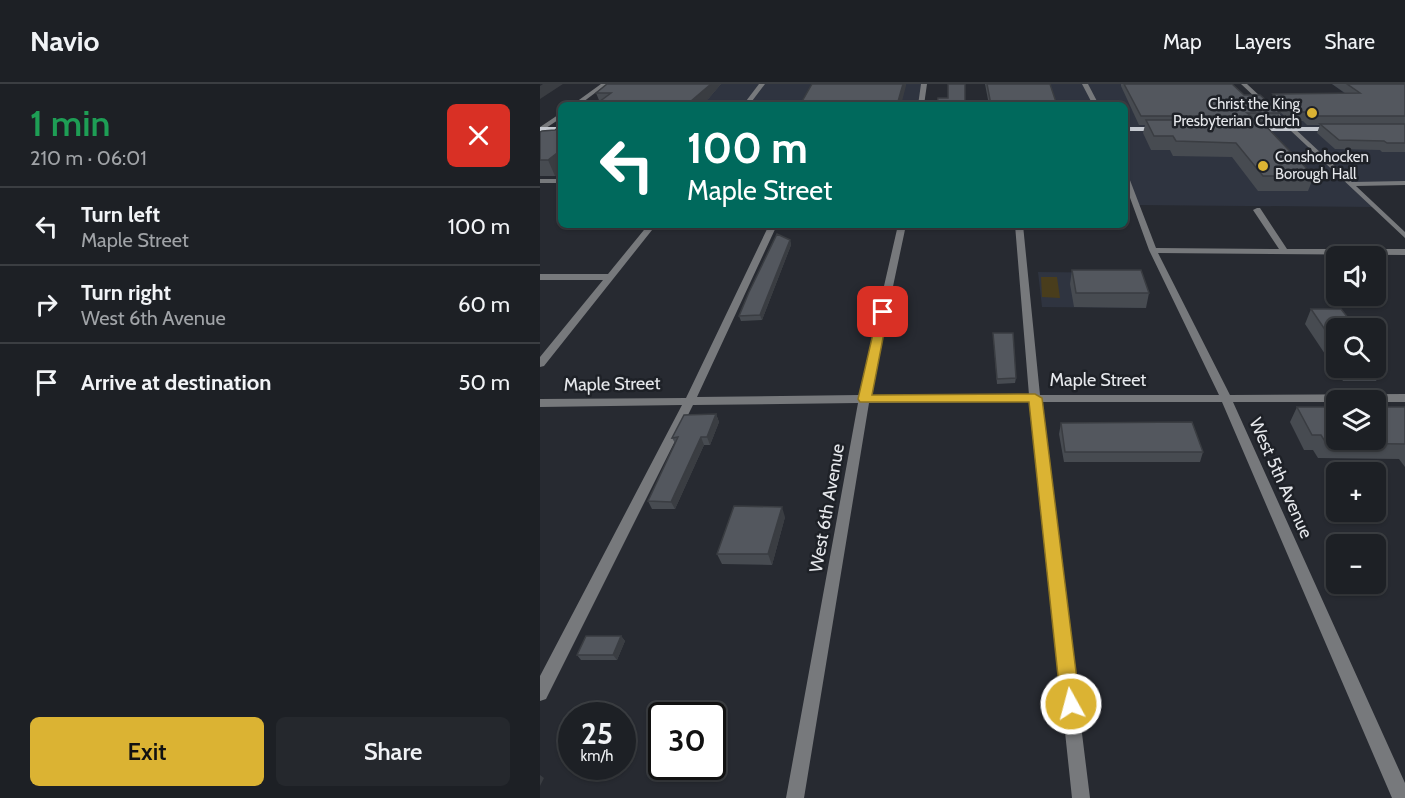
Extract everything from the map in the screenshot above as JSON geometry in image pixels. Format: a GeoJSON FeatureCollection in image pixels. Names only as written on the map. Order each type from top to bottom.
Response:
{"type":"FeatureCollection","features":[{"type":"Feature","properties":{"kind":"main road"},"geometry":{"type":"LineString","coordinates":[[540,130],[558,129]]}},
{"type":"Feature","properties":{"kind":"main road"},"geometry":{"type":"LineString","coordinates":[[1128,129],[1171,129]]}},
{"type":"Feature","properties":{"kind":"main road"},"geometry":{"type":"LineString","coordinates":[[1236,129],[1343,129]]}},
{"type":"Feature","properties":{"kind":"street"},"geometry":{"type":"LineString","coordinates":[[579,102],[604,84]]}},
{"type":"Feature","properties":{"kind":"street"},"geometry":{"type":"LineString","coordinates":[[748,102],[762,84]]}},
{"type":"Feature","properties":{"kind":"street"},"geometry":{"type":"LineString","coordinates":[[921,102],[924,84]]}},
{"type":"Feature","properties":{"kind":"street"},"geometry":{"type":"LineString","coordinates":[[1085,84],[1094,102]]}},
{"type":"Feature","properties":{"kind":"street"},"geometry":{"type":"LineString","coordinates":[[1244,84],[1295,129],[1405,236]]}},
{"type":"Feature","properties":{"kind":"street"},"geometry":{"type":"LineString","coordinates":[[540,130],[558,117]]}},
{"type":"Feature","properties":{"kind":"street"},"geometry":{"type":"LineString","coordinates":[[540,181],[558,181]]}},
{"type":"Feature","properties":{"kind":"street"},"geometry":{"type":"LineString","coordinates":[[1352,184],[1405,183]]}},
{"type":"Feature","properties":{"kind":"street","name":"West 5th Avenue"},"geometry":{"type":"LineString","coordinates":[[1128,184],[1153,250],[1226,398],[1402,798]]}},
{"type":"Feature","properties":{"kind":"street"},"geometry":{"type":"LineString","coordinates":[[1257,210],[1285,251]]}},
{"type":"Feature","properties":{"kind":"street"},"geometry":{"type":"LineString","coordinates":[[540,364],[650,228]]}},
{"type":"Feature","properties":{"kind":"street"},"geometry":{"type":"LineString","coordinates":[[540,693],[690,400],[772,228]]}},
{"type":"Feature","properties":{"kind":"street","name":"West 6th Avenue"},"geometry":{"type":"LineString","coordinates":[[795,798],[864,399],[901,228]]}},
{"type":"Feature","properties":{"kind":"street"},"geometry":{"type":"LineString","coordinates":[[1019,228],[1035,398],[1081,798]]}},
{"type":"Feature","properties":{"kind":"street"},"geometry":{"type":"LineString","coordinates":[[1153,250],[1405,252]]}},
{"type":"Feature","properties":{"kind":"street"},"geometry":{"type":"LineString","coordinates":[[540,277],[610,277]]}},
{"type":"Feature","properties":{"kind":"street","name":"Maple Street"},"geometry":{"type":"LineString","coordinates":[[540,403],[1035,398],[1405,398]]}},
{"type":"Feature","properties":{"kind":"street"},"geometry":{"type":"LineString","coordinates":[[1390,398],[1400,414]]}},
{"type":"Feature","properties":{"kind":"shaded area"},"geometry":{"type":"Polygon","coordinates":[[[704,84],[924,84],[921,102],[642,102],[704,84]]]}},
{"type":"Feature","properties":{"kind":"shaded area"},"geometry":{"type":"Polygon","coordinates":[[[1016,84],[1174,84],[1264,101],[1355,101],[1332,84],[1405,84],[1405,183],[1353,184],[1375,207],[1137,205],[1128,187],[1128,102],[1017,102],[1016,84]]]}},
{"type":"Feature","properties":{"kind":"shaded area"},"geometry":{"type":"Polygon","coordinates":[[[1038,272],[1135,273],[1146,308],[1042,307],[1038,272]]]}},
{"type":"Feature","properties":{"kind":"shaded area"},"geometry":{"type":"Polygon","coordinates":[[[1041,277],[1057,277],[1060,298],[1042,297],[1041,277]]]}},
{"type":"Feature","properties":{"kind":"building"},"geometry":{"type":"Polygon","coordinates":[[[607,84],[711,84],[691,101],[599,102],[611,93],[596,93],[607,84]]]}},
{"type":"Feature","properties":{"kind":"building"},"geometry":{"type":"Polygon","coordinates":[[[812,84],[903,84],[898,102],[802,102],[812,84]]]}},
{"type":"Feature","properties":{"kind":"building"},"geometry":{"type":"Polygon","coordinates":[[[948,84],[965,84],[965,102],[937,102],[938,98],[948,98],[948,84]]]}},
{"type":"Feature","properties":{"kind":"building"},"geometry":{"type":"Polygon","coordinates":[[[987,84],[1050,84],[1056,102],[990,102],[987,84]]]}},
{"type":"Feature","properties":{"kind":"building"},"geometry":{"type":"Polygon","coordinates":[[[1124,84],[1232,84],[1244,95],[1260,95],[1280,113],[1247,113],[1251,116],[1141,116],[1124,84]]]}},
{"type":"Feature","properties":{"kind":"building"},"geometry":{"type":"Polygon","coordinates":[[[1347,84],[1405,84],[1405,116],[1311,116],[1306,112],[1293,112],[1273,94],[1360,93],[1347,84]]]}},
{"type":"Feature","properties":{"kind":"building"},"geometry":{"type":"Polygon","coordinates":[[[1146,120],[1260,120],[1314,176],[1263,176],[1236,143],[1176,141],[1173,136],[1154,136],[1146,120]]]}},
{"type":"Feature","properties":{"kind":"building"},"geometry":{"type":"Polygon","coordinates":[[[1320,124],[1405,124],[1405,143],[1339,140],[1320,124]]]}},
{"type":"Feature","properties":{"kind":"building"},"geometry":{"type":"Polygon","coordinates":[[[558,128],[558,152],[548,160],[540,160],[540,132],[558,128]]]}},
{"type":"Feature","properties":{"kind":"building"},"geometry":{"type":"Polygon","coordinates":[[[777,234],[790,240],[760,315],[739,316],[749,292],[777,234]]]}},
{"type":"Feature","properties":{"kind":"building"},"geometry":{"type":"Polygon","coordinates":[[[1072,270],[1141,270],[1149,293],[1076,293],[1072,270]]]}},
{"type":"Feature","properties":{"kind":"building"},"geometry":{"type":"Polygon","coordinates":[[[1311,309],[1341,309],[1348,318],[1326,318],[1326,331],[1311,309]]]}},
{"type":"Feature","properties":{"kind":"building"},"geometry":{"type":"Polygon","coordinates":[[[993,333],[1013,333],[1016,378],[997,379],[993,333]]]}},
{"type":"Feature","properties":{"kind":"building"},"geometry":{"type":"Polygon","coordinates":[[[1297,407],[1326,407],[1326,443],[1321,435],[1312,435],[1297,407]]]}},
{"type":"Feature","properties":{"kind":"building"},"geometry":{"type":"Polygon","coordinates":[[[1386,407],[1405,407],[1405,444],[1386,444],[1386,407]]]}},
{"type":"Feature","properties":{"kind":"building"},"geometry":{"type":"Polygon","coordinates":[[[716,414],[707,437],[701,437],[671,502],[648,501],[678,437],[672,438],[684,415],[716,414]]]}},
{"type":"Feature","properties":{"kind":"building"},"geometry":{"type":"Polygon","coordinates":[[[1192,422],[1203,452],[1065,452],[1061,423],[1192,422]]]}},
{"type":"Feature","properties":{"kind":"building"},"geometry":{"type":"Polygon","coordinates":[[[734,506],[782,507],[768,554],[717,554],[734,506]]]}},
{"type":"Feature","properties":{"kind":"building"},"geometry":{"type":"Polygon","coordinates":[[[586,636],[621,636],[613,655],[577,655],[586,636]]]}},
{"type":"Feature","properties":{"kind":"place","name":"Christ the King Presbyterian Church"},"geometry":{"type":"Point","coordinates":[1312,113]}},
{"type":"Feature","properties":{"kind":"place","name":"Conshohocken Borough Hall"},"geometry":{"type":"Point","coordinates":[1263,166]}},
{"type":"Feature","properties":{"kind":"route"},"geometry":{"type":"LineString","coordinates":[[883,312],[864,399],[1035,398],[1071,704]]}}]}
